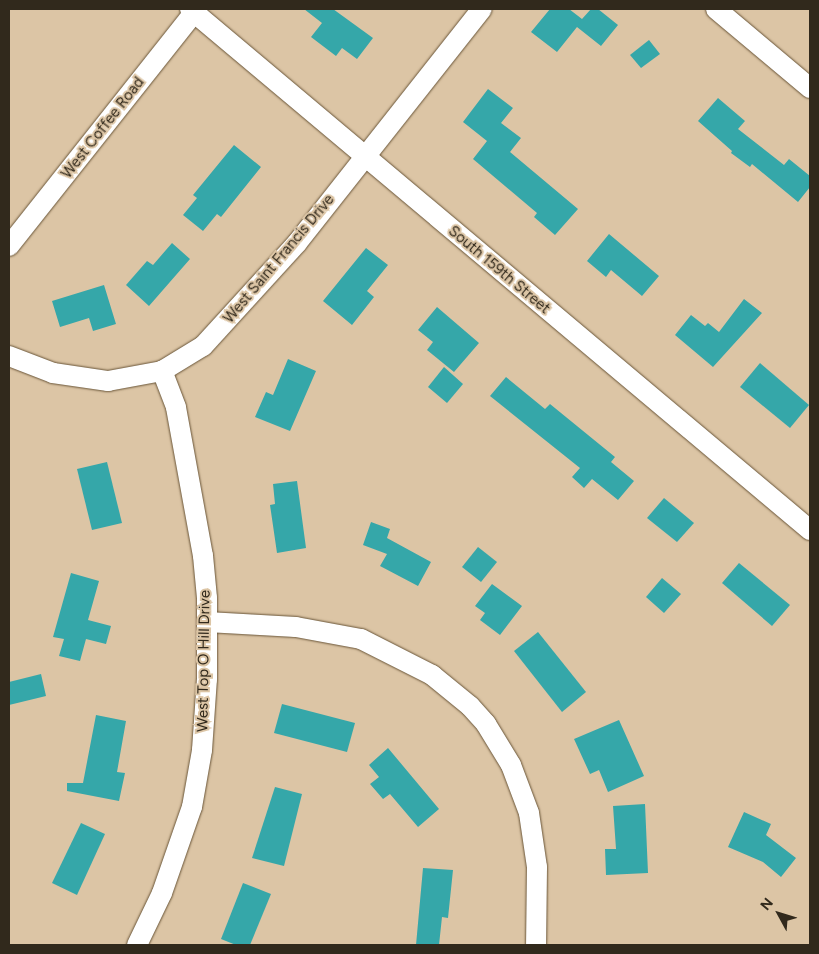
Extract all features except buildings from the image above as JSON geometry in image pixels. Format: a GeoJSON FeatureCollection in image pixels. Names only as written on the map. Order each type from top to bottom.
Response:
{"type":"FeatureCollection","features":[{"type":"Feature","properties":{"kind":"street","name":"West Saint Francis Drive"},"geometry":{"type":"LineString","coordinates":[[9,356],[53,373],[93,380],[137,378],[162,371],[203,346],[242,306],[365,157],[482,9]]}},
{"type":"Feature","properties":{"kind":"street"},"geometry":{"type":"LineString","coordinates":[[716,9],[810,88]]}},
{"type":"Feature","properties":{"kind":"street","name":"South 159th Street"},"geometry":{"type":"LineString","coordinates":[[194,10],[365,157],[810,530]]}},
{"type":"Feature","properties":{"kind":"street","name":"West Coffee Road"},"geometry":{"type":"LineString","coordinates":[[9,246],[194,10]]}},
{"type":"Feature","properties":{"kind":"street","name":"West Top O Hill Drive"},"geometry":{"type":"LineString","coordinates":[[137,945],[180,849],[197,784],[205,715],[207,622],[203,556],[176,407],[162,371]]}},
{"type":"Feature","properties":{"kind":"street"},"geometry":{"type":"LineString","coordinates":[[207,622],[296,627],[361,639],[418,666],[470,706],[486,724],[511,765],[529,813],[537,867],[536,945]]}}]}
